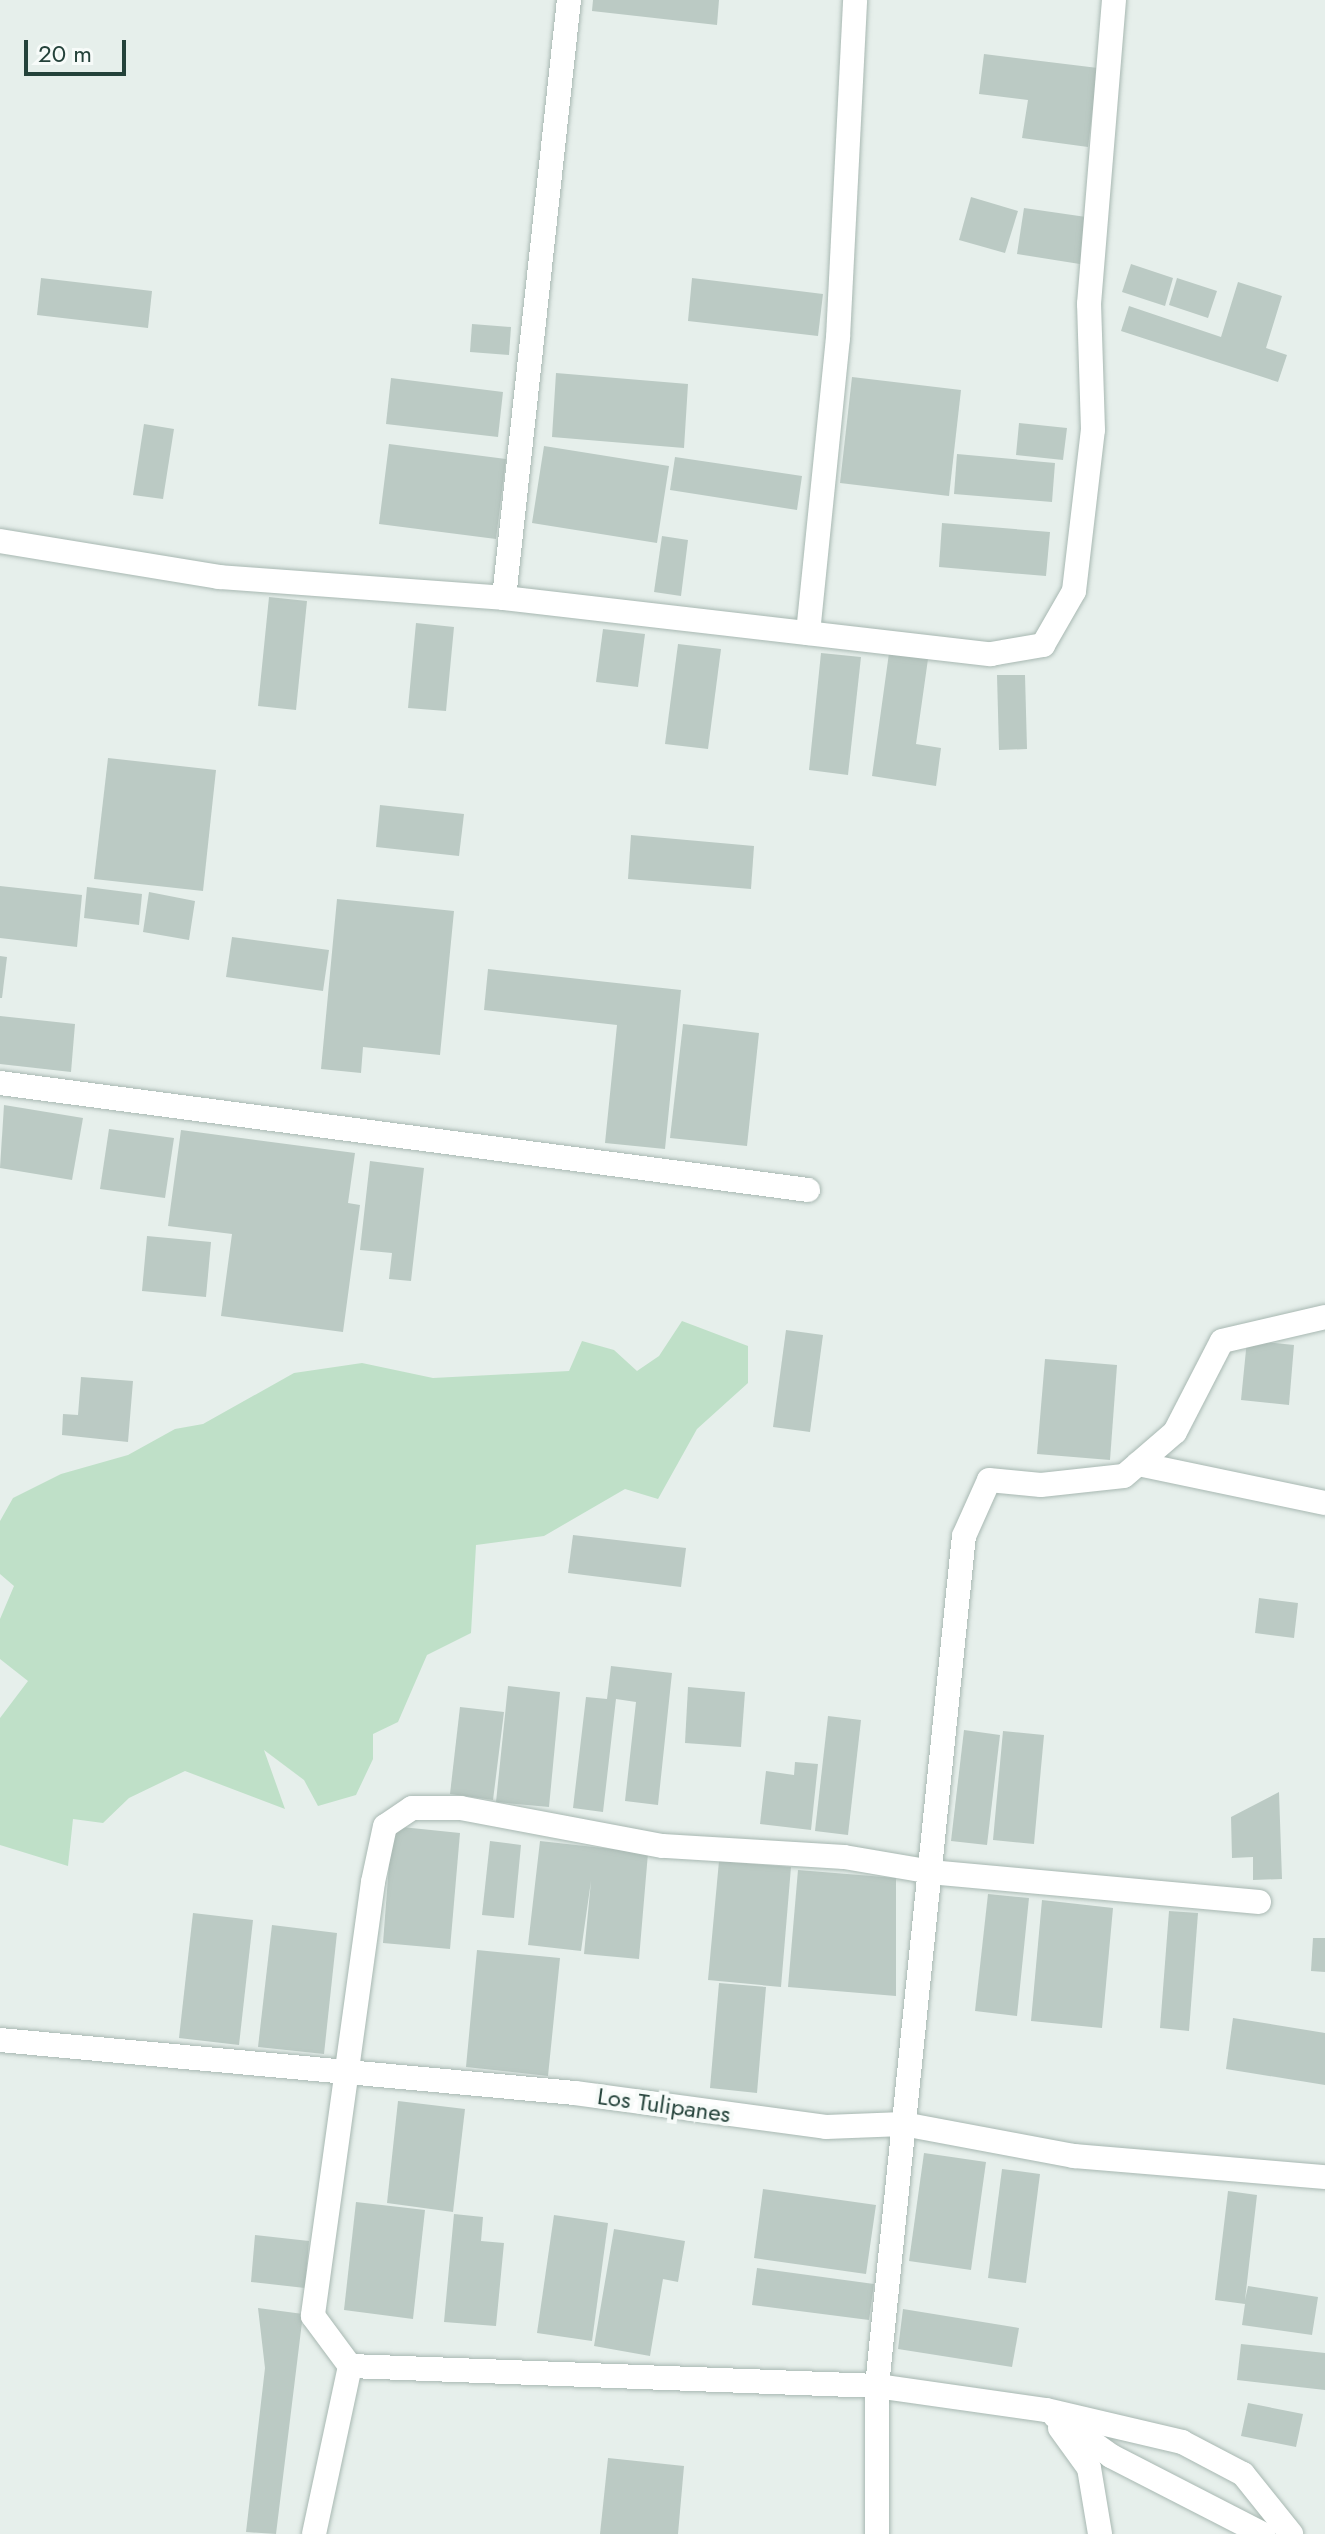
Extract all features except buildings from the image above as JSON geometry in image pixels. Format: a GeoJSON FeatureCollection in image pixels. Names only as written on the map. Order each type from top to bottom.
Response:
{"type":"FeatureCollection","features":[{"type":"Feature","properties":{"kind":"street"},"geometry":{"type":"LineString","coordinates":[[504,598],[569,0]]}},
{"type":"Feature","properties":{"kind":"street"},"geometry":{"type":"LineString","coordinates":[[808,633],[838,338],[855,0]]}},
{"type":"Feature","properties":{"kind":"street"},"geometry":{"type":"LineString","coordinates":[[0,541],[219,577],[504,598],[991,654],[1043,645],[1074,591],[1093,430],[1089,304],[1114,0]]}},
{"type":"Feature","properties":{"kind":"street"},"geometry":{"type":"LineString","coordinates":[[0,1083],[808,1190]]}},
{"type":"Feature","properties":{"kind":"street"},"geometry":{"type":"LineString","coordinates":[[877,2534],[877,2386],[964,1536],[989,1480],[1041,1485],[1124,1476],[1175,1432],[1222,1341],[1325,1317]]}},
{"type":"Feature","properties":{"kind":"street"},"geometry":{"type":"LineString","coordinates":[[1138,1464],[1325,1503]]}},
{"type":"Feature","properties":{"kind":"street"},"geometry":{"type":"LineString","coordinates":[[314,2534],[350,2366],[313,2316],[385,1826],[412,1808],[461,1808],[662,1846],[844,1857],[932,1872],[1259,1902]]}},
{"type":"Feature","properties":{"kind":"street","name":"Los Tulipanes"},"geometry":{"type":"LineString","coordinates":[[0,2040],[347,2076],[575,2093],[826,2127],[903,2124],[1074,2156],[1325,2177]]}},
{"type":"Feature","properties":{"kind":"street"},"geometry":{"type":"LineString","coordinates":[[350,2366],[877,2386],[1046,2410],[1182,2442],[1243,2474],[1291,2534]]}},
{"type":"Feature","properties":{"kind":"street"},"geometry":{"type":"LineString","coordinates":[[1046,2410],[1089,2468],[1100,2534]]}},
{"type":"Feature","properties":{"kind":"street"},"geometry":{"type":"LineString","coordinates":[[1046,2410],[1111,2456],[1263,2534]]}},
{"type":"Feature","properties":{"kind":"green space"},"geometry":{"type":"Polygon","coordinates":[[[682,1321],[748,1346],[748,1383],[697,1429],[658,1499],[625,1489],[544,1536],[476,1545],[471,1633],[427,1655],[398,1722],[373,1734],[373,1759],[356,1795],[318,1806],[304,1780],[264,1750],[285,1809],[185,1771],[129,1798],[103,1823],[73,1819],[68,1866],[0,1845],[0,1718],[28,1681],[0,1659],[0,1619],[14,1586],[0,1574],[0,1521],[13,1498],[61,1474],[128,1455],[175,1429],[203,1424],[294,1373],[362,1363],[433,1378],[569,1371],[582,1341],[614,1350],[637,1371],[659,1356],[682,1321]]]}}]}
